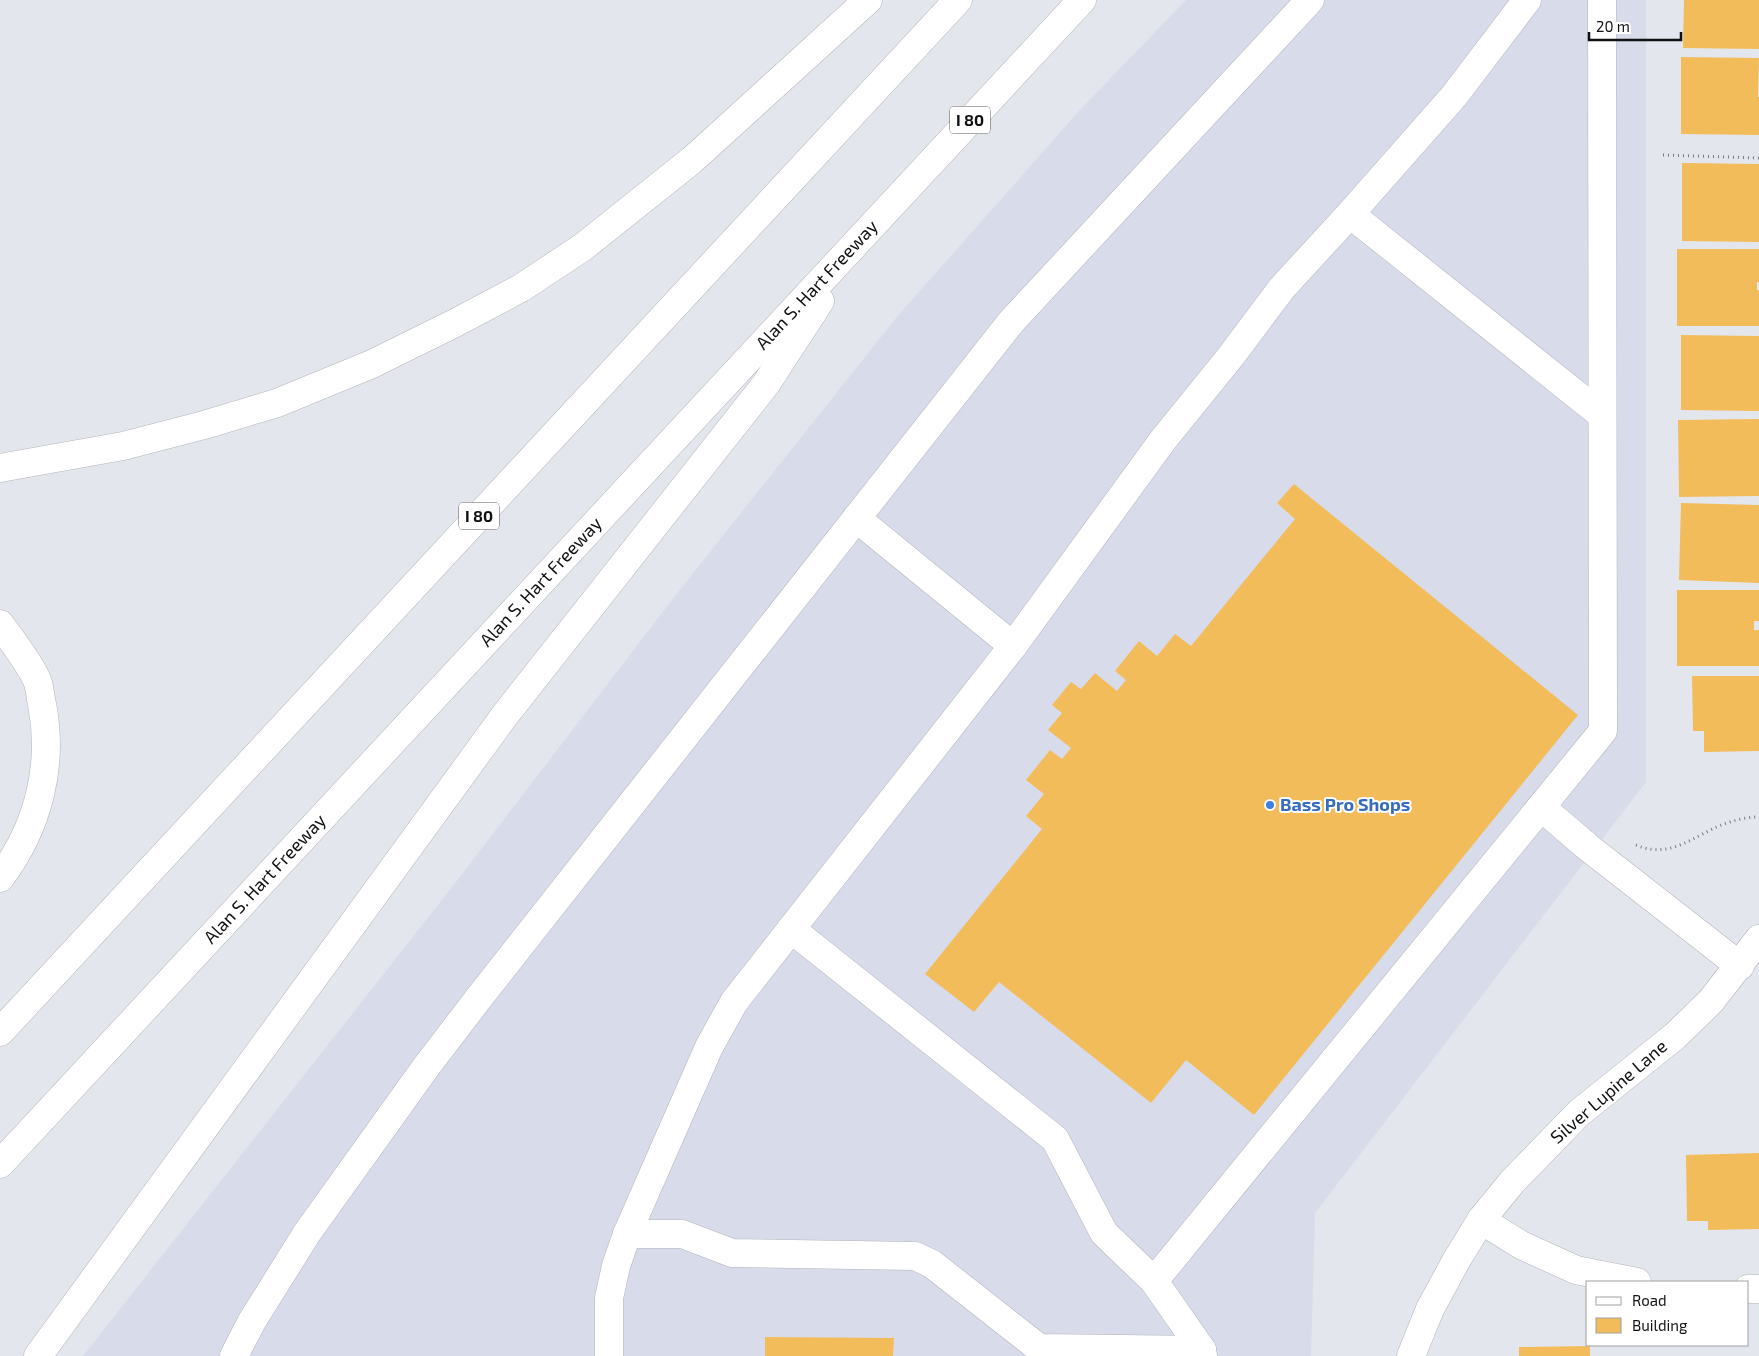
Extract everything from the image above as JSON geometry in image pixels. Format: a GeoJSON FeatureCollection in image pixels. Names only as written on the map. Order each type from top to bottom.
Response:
{"type":"FeatureCollection","features":[{"type":"Feature","properties":{"kind":"main road"},"geometry":{"type":"LineString","coordinates":[[0,468],[123,446],[278,403],[372,364],[488,306],[521,288],[583,247],[692,160],[868,0]]}},
{"type":"Feature","properties":{"kind":"main road","name":"I 80"},"geometry":{"type":"LineString","coordinates":[[0,1032],[958,0]]}},
{"type":"Feature","properties":{"kind":"main road","name":"Alan S. Hart Freeway"},"geometry":{"type":"LineString","coordinates":[[0,1164],[1082,0]]}},
{"type":"Feature","properties":{"kind":"main road"},"geometry":{"type":"LineString","coordinates":[[234,1356],[252,1321],[307,1233],[426,1067],[489,984],[1011,322],[1310,0]]}},
{"type":"Feature","properties":{"kind":"main road"},"geometry":{"type":"LineString","coordinates":[[609,1356],[609,1298],[616,1266],[627,1234],[709,1047],[734,1002],[1013,646],[1163,440],[1231,356],[1282,288],[1454,96],[1527,0]]}},
{"type":"Feature","properties":{"kind":"main road"},"geometry":{"type":"LineString","coordinates":[[1154,1280],[1603,731],[1602,0]]}},
{"type":"Feature","properties":{"kind":"main road"},"geometry":{"type":"LineString","coordinates":[[1350,214],[1602,415]]}},
{"type":"Feature","properties":{"kind":"main road"},"geometry":{"type":"LineString","coordinates":[[38,1356],[505,715],[766,384],[858,240]]}},
{"type":"Feature","properties":{"kind":"main road"},"geometry":{"type":"LineString","coordinates":[[856,518],[1013,646]]}},
{"type":"Feature","properties":{"kind":"main road"},"geometry":{"type":"LineString","coordinates":[[0,624],[37,678],[45,721],[45,773],[35,816],[0,878]]}},
{"type":"Feature","properties":{"kind":"main road"},"geometry":{"type":"LineString","coordinates":[[1541,806],[1589,848],[1740,966]]}},
{"type":"Feature","properties":{"kind":"main road"},"geometry":{"type":"LineString","coordinates":[[790,929],[1055,1139],[1104,1233],[1154,1280],[1203,1353]]}},
{"type":"Feature","properties":{"kind":"main road","name":"Silver Lupine Lane"},"geometry":{"type":"LineString","coordinates":[[1411,1356],[1430,1310],[1481,1220],[1512,1182],[1579,1113],[1674,1036],[1711,1001],[1740,966],[1759,939]]}},
{"type":"Feature","properties":{"kind":"main road"},"geometry":{"type":"LineString","coordinates":[[1481,1220],[1521,1245],[1576,1270],[1632,1281]]}},
{"type":"Feature","properties":{"kind":"main road"},"geometry":{"type":"LineString","coordinates":[[627,1234],[682,1234],[732,1253],[915,1256],[932,1264],[1039,1348],[1203,1353]]}},
{"type":"Feature","properties":{"kind":"path"},"geometry":{"type":"LineString","coordinates":[[1663,156],[1759,158]]}},
{"type":"Feature","properties":{"kind":"path"},"geometry":{"type":"LineString","coordinates":[[1634,844],[1643,848],[1664,850],[1682,845],[1723,824],[1740,819],[1759,817]]}},
{"type":"Feature","properties":{"kind":"shaded area"},"geometry":{"type":"Polygon","coordinates":[[[1186,0],[1646,0],[1646,782],[1315,1213],[1311,1356],[83,1356],[456,882],[675,596],[896,318],[1079,111],[1186,0]]]}},
{"type":"Feature","properties":{"kind":"building"},"geometry":{"type":"Polygon","coordinates":[[[1684,0],[1759,0],[1759,49],[1683,48],[1684,0]]]}},
{"type":"Feature","properties":{"kind":"building"},"geometry":{"type":"Polygon","coordinates":[[[1681,57],[1759,58],[1759,135],[1681,134],[1681,57]]]}},
{"type":"Feature","properties":{"kind":"building"},"geometry":{"type":"Polygon","coordinates":[[[1682,163],[1759,164],[1759,242],[1682,241],[1682,163]]]}},
{"type":"Feature","properties":{"kind":"building"},"geometry":{"type":"Polygon","coordinates":[[[1677,249],[1759,249],[1759,282],[1757,282],[1757,290],[1759,290],[1759,326],[1677,326],[1677,249]]]}},
{"type":"Feature","properties":{"kind":"building"},"geometry":{"type":"Polygon","coordinates":[[[1681,335],[1759,336],[1759,411],[1681,410],[1681,335]]]}},
{"type":"Feature","properties":{"kind":"building"},"geometry":{"type":"Polygon","coordinates":[[[1759,419],[1759,496],[1679,497],[1678,420],[1759,419]]]}},
{"type":"Feature","properties":{"kind":"building","name":"Bass Pro Shops"},"geometry":{"type":"Polygon","coordinates":[[[1294,484],[1578,715],[1254,1115],[1186,1060],[1151,1103],[999,982],[974,1012],[925,974],[1042,829],[1026,816],[1044,794],[1026,780],[1050,750],[1062,759],[1071,748],[1048,730],[1062,713],[1052,705],[1071,682],[1081,689],[1095,673],[1117,691],[1126,680],[1115,671],[1139,641],[1157,656],[1175,634],[1191,646],[1295,519],[1277,503],[1294,484]]]}},
{"type":"Feature","properties":{"kind":"building"},"geometry":{"type":"Polygon","coordinates":[[[1681,503],[1759,505],[1759,583],[1679,580],[1681,503]]]}},
{"type":"Feature","properties":{"kind":"building"},"geometry":{"type":"Polygon","coordinates":[[[1677,590],[1759,590],[1759,621],[1754,621],[1754,630],[1759,630],[1759,666],[1677,666],[1677,590]]]}},
{"type":"Feature","properties":{"kind":"building"},"geometry":{"type":"Polygon","coordinates":[[[1692,676],[1759,676],[1759,751],[1704,752],[1704,731],[1693,731],[1692,676]]]}},
{"type":"Feature","properties":{"kind":"building"},"geometry":{"type":"Polygon","coordinates":[[[1759,1153],[1759,1229],[1708,1230],[1708,1221],[1687,1221],[1686,1155],[1759,1153]]]}},
{"type":"Feature","properties":{"kind":"building"},"geometry":{"type":"Polygon","coordinates":[[[765,1337],[894,1338],[893,1356],[765,1356],[765,1337]]]}},
{"type":"Feature","properties":{"kind":"building"},"geometry":{"type":"Polygon","coordinates":[[[1590,1346],[1590,1356],[1519,1356],[1519,1347],[1590,1346]]]}},
{"type":"Feature","properties":{"kind":"place","name":"Bass Pro Shops"},"geometry":{"type":"Point","coordinates":[1270,805]}}]}
